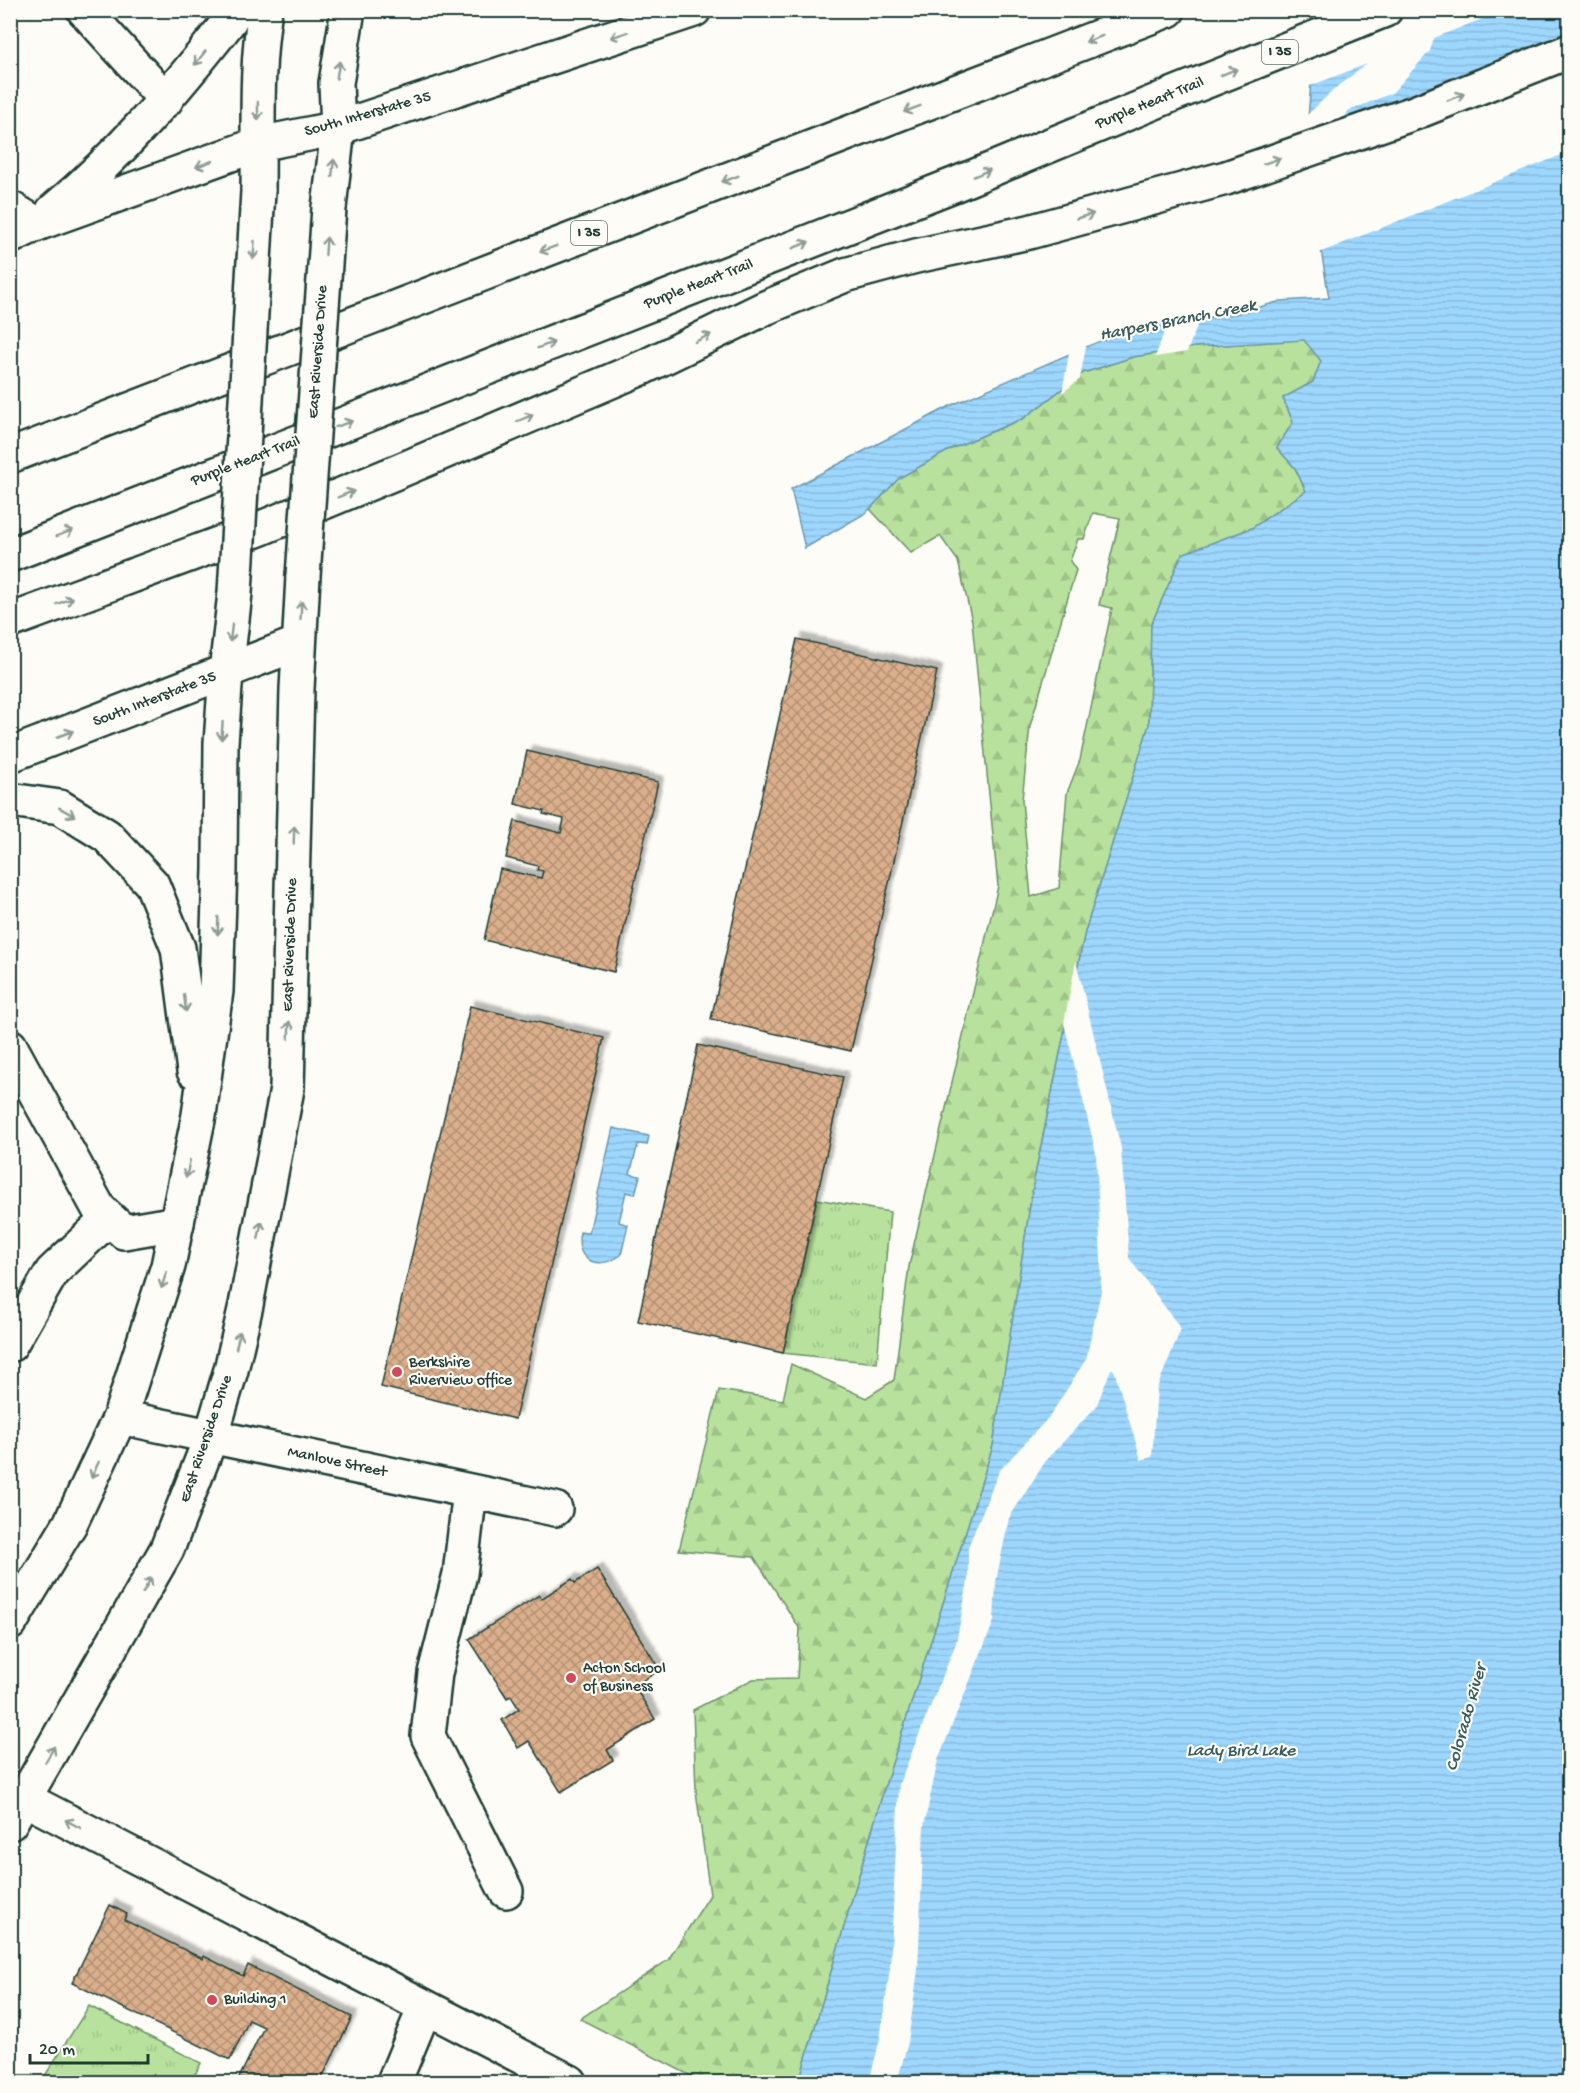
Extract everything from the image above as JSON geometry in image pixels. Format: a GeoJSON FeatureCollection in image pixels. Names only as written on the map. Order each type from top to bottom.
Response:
{"type":"FeatureCollection","features":[{"type":"Feature","properties":{"kind":"main road"},"geometry":{"type":"LineString","coordinates":[[84,10],[166,100]]}},
{"type":"Feature","properties":{"kind":"main road"},"geometry":{"type":"LineString","coordinates":[[20,223],[118,153],[166,100],[230,20],[235,10]]}},
{"type":"Feature","properties":{"kind":"main road"},"geometry":{"type":"LineString","coordinates":[[10,1623],[70,1524],[120,1417],[165,1277],[200,1115],[216,991],[221,743],[235,593],[258,191],[260,38],[265,10]]}},
{"type":"Feature","properties":{"kind":"main road","name":"East Riverside Drive"},"geometry":{"type":"LineString","coordinates":[[18,1811],[167,1549],[211,1437],[231,1370],[246,1305],[287,1089],[299,643],[329,208],[338,128],[336,83],[348,10]]}},
{"type":"Feature","properties":{"kind":"main road","name":"South Interstate 35"},"geometry":{"type":"LineString","coordinates":[[20,223],[259,144],[338,128],[694,10]]}},
{"type":"Feature","properties":{"kind":"main road","name":"I 35"},"geometry":{"type":"LineString","coordinates":[[10,456],[1168,10]]}},
{"type":"Feature","properties":{"kind":"main road","name":"Purple Heart Trail"},"geometry":{"type":"LineString","coordinates":[[10,555],[912,202],[1385,10]]}},
{"type":"Feature","properties":{"kind":"main road"},"geometry":{"type":"LineString","coordinates":[[10,621],[259,529],[378,480],[644,367],[765,308],[845,275],[916,256],[1029,232],[1226,178],[1414,113],[1569,51]]}},
{"type":"Feature","properties":{"kind":"main road","name":"South Interstate 35"},"geometry":{"type":"LineString","coordinates":[[10,755],[299,643]]}},
{"type":"Feature","properties":{"kind":"main road"},"geometry":{"type":"LineString","coordinates":[[10,800],[60,807],[107,836],[153,884],[178,948],[200,1115]]}},
{"type":"Feature","properties":{"kind":"main road"},"geometry":{"type":"LineString","coordinates":[[10,1046],[99,1209],[124,1232],[177,1223]]}},
{"type":"Feature","properties":{"kind":"main road"},"geometry":{"type":"LineString","coordinates":[[10,1345],[52,1272],[109,1218]]}},
{"type":"Feature","properties":{"kind":"main road","name":"Manlove Street"},"geometry":{"type":"LineString","coordinates":[[120,1417],[555,1509]]}},
{"type":"Feature","properties":{"kind":"main road"},"geometry":{"type":"LineString","coordinates":[[470,1491],[460,1574],[435,1673],[428,1736],[506,1891]]}},
{"type":"Feature","properties":{"kind":"main road"},"geometry":{"type":"LineString","coordinates":[[18,1811],[121,1850],[570,2082]]}},
{"type":"Feature","properties":{"kind":"main road"},"geometry":{"type":"LineString","coordinates":[[394,2082],[425,2007]]}},
{"type":"Feature","properties":{"kind":"green space"},"geometry":{"type":"Polygon","coordinates":[[[1305,339],[1321,361],[1313,382],[1283,398],[1293,422],[1277,448],[1295,468],[1306,491],[1252,528],[1182,554],[1151,625],[1149,725],[1085,932],[1034,1180],[993,1446],[885,1786],[799,2082],[703,2082],[580,2019],[668,1960],[710,1895],[696,1791],[693,1710],[753,1679],[797,1678],[800,1629],[754,1557],[679,1550],[719,1390],[783,1400],[791,1364],[866,1398],[894,1380],[909,1266],[998,886],[972,621],[958,561],[940,536],[911,553],[870,509],[899,478],[953,448],[1024,418],[1083,373],[1133,357],[1195,347],[1305,339]],[[1093,513],[1084,539],[1078,539],[1070,561],[1076,570],[1030,726],[1022,800],[1031,897],[1059,888],[1067,793],[1080,760],[1112,608],[1099,605],[1120,518],[1093,513]]]}},
{"type":"Feature","properties":{"kind":"green space"},"geometry":{"type":"Polygon","coordinates":[[[817,1199],[890,1212],[877,1363],[783,1353],[817,1199]]]}},
{"type":"Feature","properties":{"kind":"green space"},"geometry":{"type":"Polygon","coordinates":[[[89,2006],[201,2063],[191,2082],[41,2082],[89,2006]]]}},
{"type":"Feature","properties":{"kind":"water","name":"Lady Bird Lake"},"geometry":{"type":"Polygon","coordinates":[[[1317,11],[1569,11],[1569,2082],[799,2082],[885,1786],[993,1446],[1034,1180],[1085,932],[1149,725],[1151,625],[1182,554],[1252,528],[1306,491],[1295,468],[1277,448],[1293,422],[1283,398],[1313,382],[1321,361],[1304,340],[1195,347],[1133,357],[1083,373],[1024,418],[953,448],[899,478],[866,513],[805,548],[791,489],[952,405],[1097,342],[1158,323],[1235,314],[1281,301],[1329,298],[1305,154],[1317,11]]]}},
{"type":"Feature","properties":{"kind":"water"},"geometry":{"type":"Polygon","coordinates":[[[613,1128],[649,1136],[647,1145],[638,1144],[630,1174],[640,1176],[635,1194],[626,1192],[619,1222],[628,1225],[621,1255],[613,1260],[597,1263],[585,1257],[581,1250],[580,1232],[589,1233],[613,1128]]]}},
{"type":"Feature","properties":{"kind":"pier"},"geometry":{"type":"Polygon","coordinates":[[[1314,10],[1502,11],[1434,38],[1430,51],[1392,93],[1348,111],[1345,117],[1569,32],[1569,152],[1319,253],[1302,154],[1305,117],[1339,85],[1367,64],[1307,87],[1314,10]]]}},
{"type":"Feature","properties":{"kind":"pier"},"geometry":{"type":"Polygon","coordinates":[[[1201,315],[1187,352],[1155,357],[1169,319],[1201,315]]]}},
{"type":"Feature","properties":{"kind":"pier"},"geometry":{"type":"Polygon","coordinates":[[[1128,329],[1086,346],[1080,379],[1062,393],[1069,353],[994,383],[1096,339],[1128,329]]]}},
{"type":"Feature","properties":{"kind":"pier"},"geometry":{"type":"Polygon","coordinates":[[[1076,961],[1121,1148],[1129,1258],[1181,1329],[1157,1388],[1152,1457],[1141,1460],[1114,1370],[1111,1369],[1096,1407],[1047,1459],[1009,1518],[996,1581],[994,1621],[938,1760],[924,1826],[918,1969],[908,2042],[897,2082],[869,2082],[880,2039],[890,1969],[899,1784],[956,1643],[968,1581],[968,1547],[999,1471],[1050,1416],[1086,1359],[1101,1291],[1096,1153],[1064,1023],[1076,961]]]}},
{"type":"Feature","properties":{"kind":"building"},"geometry":{"type":"Polygon","coordinates":[[[797,639],[937,671],[851,1051],[711,1019],[797,639]]]}},
{"type":"Feature","properties":{"kind":"building"},"geometry":{"type":"Polygon","coordinates":[[[527,751],[658,782],[614,972],[484,940],[500,869],[541,878],[543,871],[537,870],[538,866],[506,858],[515,821],[561,833],[564,819],[515,804],[527,751]]]}},
{"type":"Feature","properties":{"kind":"building"},"geometry":{"type":"Polygon","coordinates":[[[470,1006],[604,1038],[515,1419],[381,1387],[470,1006]]]}},
{"type":"Feature","properties":{"kind":"building"},"geometry":{"type":"Polygon","coordinates":[[[698,1045],[843,1077],[783,1353],[638,1321],[698,1045]]]}},
{"type":"Feature","properties":{"kind":"building","name":"Acton School of Business"},"geometry":{"type":"Polygon","coordinates":[[[597,1569],[660,1670],[634,1686],[655,1719],[607,1750],[613,1760],[561,1792],[529,1741],[518,1748],[502,1720],[519,1709],[511,1696],[507,1698],[469,1639],[539,1595],[541,1599],[572,1579],[575,1583],[597,1569]]]}},
{"type":"Feature","properties":{"kind":"building","name":"Building 1"},"geometry":{"type":"Polygon","coordinates":[[[110,1905],[127,1914],[124,1920],[203,1959],[204,1956],[243,1976],[248,1965],[352,2017],[320,2082],[237,2082],[264,2027],[249,2020],[230,2060],[72,1983],[110,1905]]]}},
{"type":"Feature","properties":{"kind":"place","name":"Berkshire Riverview office"},"geometry":{"type":"Point","coordinates":[397,1372]}},
{"type":"Feature","properties":{"kind":"place","name":"Acton School of Business"},"geometry":{"type":"Point","coordinates":[571,1678]}},
{"type":"Feature","properties":{"kind":"place","name":"Building 1"},"geometry":{"type":"Point","coordinates":[212,2000]}},
{"type":"Feature","properties":{"kind":"water label","name":"Harpers Branch Creek"},"geometry":{"type":"Point","coordinates":[1178,321]}},
{"type":"Feature","properties":{"kind":"water label","name":"Colorado River"},"geometry":{"type":"Point","coordinates":[1467,1718]}}]}
